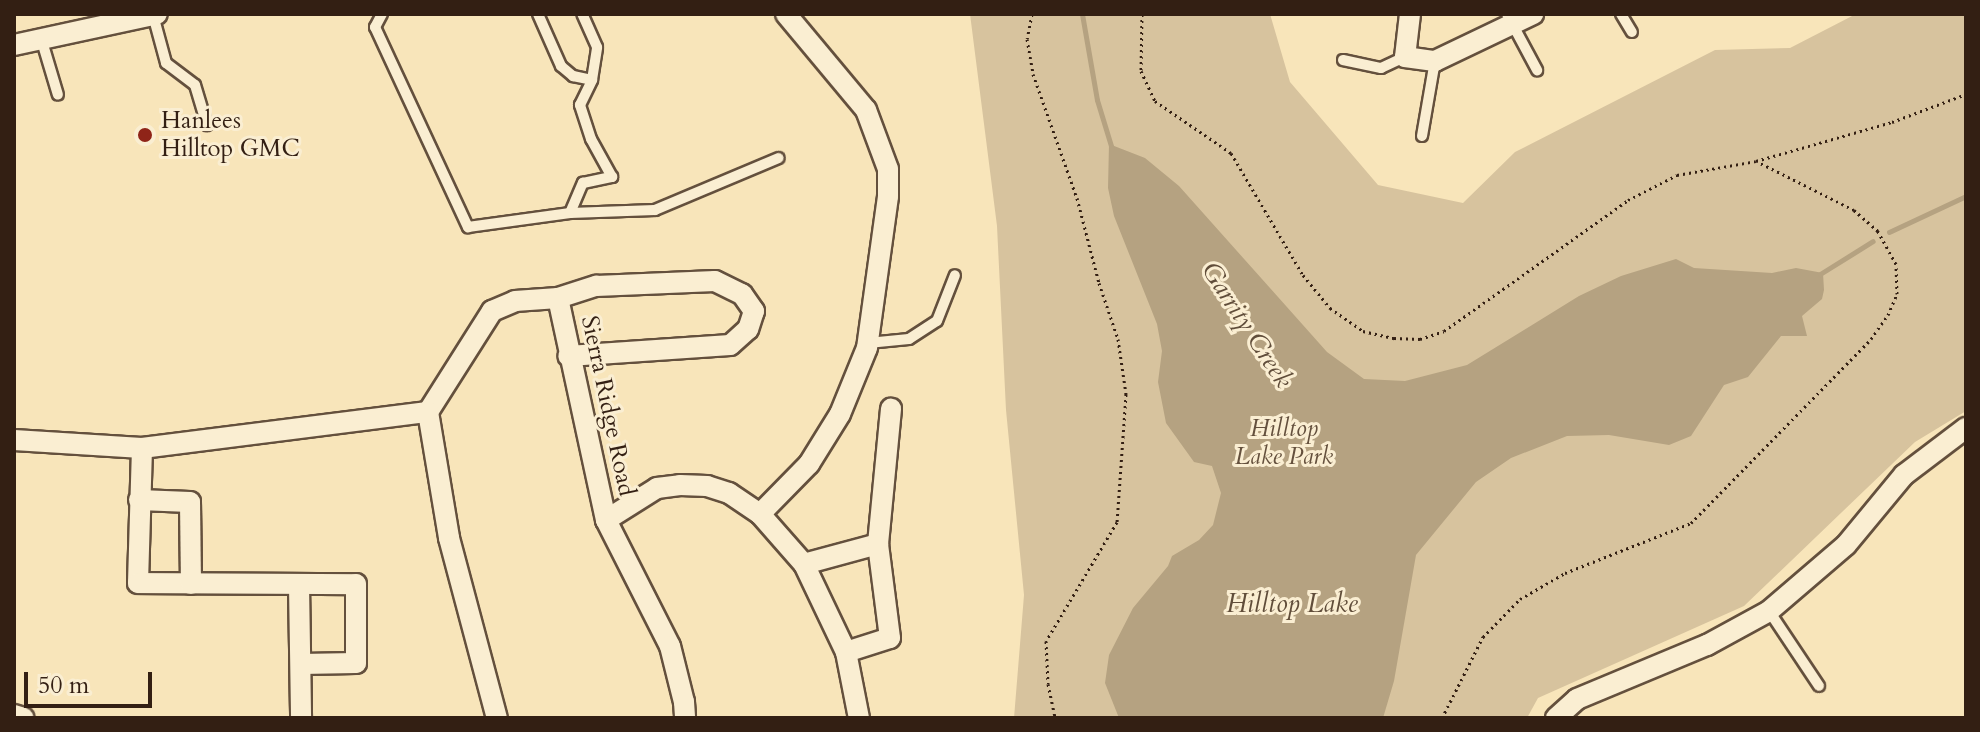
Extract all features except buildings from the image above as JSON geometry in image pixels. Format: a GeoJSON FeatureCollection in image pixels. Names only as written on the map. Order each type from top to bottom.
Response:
{"type":"FeatureCollection","features":[{"type":"Feature","properties":{"kind":"street"},"geometry":{"type":"LineString","coordinates":[[760,514],[809,464],[840,414],[868,343],[888,196],[888,169],[866,110],[786,14]]}},
{"type":"Feature","properties":{"kind":"street"},"geometry":{"type":"LineString","coordinates":[[1410,14],[1405,57],[1435,61],[1510,19],[1533,14]]}},
{"type":"Feature","properties":{"kind":"street"},"geometry":{"type":"LineString","coordinates":[[14,45],[85,21],[155,15]]}},
{"type":"Feature","properties":{"kind":"street"},"geometry":{"type":"LineString","coordinates":[[558,298],[596,286],[715,281],[742,294],[754,311],[748,329],[730,345],[568,356]]}},
{"type":"Feature","properties":{"kind":"street","name":"Sierra Ridge Road"},"geometry":{"type":"LineString","coordinates":[[428,412],[492,311],[515,301],[558,298],[568,356],[606,520],[670,646],[685,718]]}},
{"type":"Feature","properties":{"kind":"street"},"geometry":{"type":"LineString","coordinates":[[846,652],[890,638],[878,544],[891,409]]}},
{"type":"Feature","properties":{"kind":"street"},"geometry":{"type":"LineString","coordinates":[[14,440],[142,448],[428,412],[449,538],[497,718]]}},
{"type":"Feature","properties":{"kind":"street"},"geometry":{"type":"LineString","coordinates":[[1556,718],[1577,699],[1707,645],[1769,611],[1846,545],[1904,475],[1966,428]]}},
{"type":"Feature","properties":{"kind":"street"},"geometry":{"type":"LineString","coordinates":[[142,448],[138,583],[356,584],[356,663],[301,664]]}},
{"type":"Feature","properties":{"kind":"street","name":"Sierra Ridge Road"},"geometry":{"type":"LineString","coordinates":[[606,520],[657,488],[680,485],[707,486],[729,493],[760,514],[804,564],[846,652],[859,718]]}},
{"type":"Feature","properties":{"kind":"street"},"geometry":{"type":"LineString","coordinates":[[139,500],[190,502],[191,584]]}},
{"type":"Feature","properties":{"kind":"street"},"geometry":{"type":"LineString","coordinates":[[804,564],[878,544]]}},
{"type":"Feature","properties":{"kind":"street"},"geometry":{"type":"LineString","coordinates":[[299,585],[301,718]]}},
{"type":"Feature","properties":{"kind":"lane"},"geometry":{"type":"LineString","coordinates":[[382,14],[375,27],[468,227],[570,213],[655,210],[779,158]]}},
{"type":"Feature","properties":{"kind":"lane"},"geometry":{"type":"LineString","coordinates":[[538,14],[561,66],[573,76],[592,80]]}},
{"type":"Feature","properties":{"kind":"lane"},"geometry":{"type":"LineString","coordinates":[[570,213],[583,183],[612,177],[591,139],[580,105],[592,80],[597,47],[582,14]]}},
{"type":"Feature","properties":{"kind":"lane"},"geometry":{"type":"LineString","coordinates":[[1621,14],[1632,32]]}},
{"type":"Feature","properties":{"kind":"lane"},"geometry":{"type":"LineString","coordinates":[[155,15],[166,63],[195,85],[207,125]]}},
{"type":"Feature","properties":{"kind":"lane"},"geometry":{"type":"LineString","coordinates":[[1510,19],[1537,70]]}},
{"type":"Feature","properties":{"kind":"lane"},"geometry":{"type":"LineString","coordinates":[[41,38],[58,95]]}},
{"type":"Feature","properties":{"kind":"lane"},"geometry":{"type":"LineString","coordinates":[[1343,60],[1381,68],[1405,57]]}},
{"type":"Feature","properties":{"kind":"lane"},"geometry":{"type":"LineString","coordinates":[[1422,136],[1435,61]]}},
{"type":"Feature","properties":{"kind":"lane"},"geometry":{"type":"LineString","coordinates":[[868,343],[909,339],[923,332],[937,321],[955,275]]}},
{"type":"Feature","properties":{"kind":"lane"},"geometry":{"type":"LineString","coordinates":[[1769,611],[1819,686]]}},
{"type":"Feature","properties":{"kind":"path"},"geometry":{"type":"LineString","coordinates":[[1032,14],[1027,39],[1033,74],[1077,198],[1099,283],[1118,339],[1126,394],[1117,522],[1046,641],[1048,684],[1055,718]]}},
{"type":"Feature","properties":{"kind":"path"},"geometry":{"type":"LineString","coordinates":[[1142,14],[1141,71],[1155,101],[1231,153],[1303,275],[1330,308],[1363,331],[1420,339],[1444,331],[1628,200],[1677,175],[1756,161],[1892,122],[1966,94]]}},
{"type":"Feature","properties":{"kind":"path"},"geometry":{"type":"LineString","coordinates":[[1442,718],[1483,637],[1520,599],[1565,573],[1691,523],[1871,339],[1888,315],[1897,294],[1896,264],[1878,231],[1854,210],[1756,161]]}},
{"type":"Feature","properties":{"kind":"green space","name":"Hilltop Lake Park"},"geometry":{"type":"Polygon","coordinates":[[[970,14],[1270,14],[1290,82],[1378,185],[1463,203],[1515,152],[1715,50],[1790,48],[1856,14],[1966,14],[1966,411],[1915,442],[1744,606],[1538,698],[1527,718],[1014,718],[1024,595],[1006,410],[997,226],[970,14]]]}},
{"type":"Feature","properties":{"kind":"water","name":"Hilltop Lake"},"geometry":{"type":"Polygon","coordinates":[[[1109,144],[1145,158],[1179,186],[1327,352],[1364,379],[1405,381],[1467,365],[1579,296],[1621,276],[1676,259],[1694,268],[1772,273],[1796,268],[1823,273],[1824,290],[1822,299],[1802,316],[1807,336],[1781,336],[1748,377],[1724,385],[1691,436],[1669,445],[1609,435],[1567,436],[1511,458],[1476,482],[1416,555],[1394,681],[1383,718],[1119,718],[1105,683],[1109,655],[1133,608],[1168,566],[1172,556],[1199,540],[1213,525],[1221,493],[1212,466],[1194,462],[1166,423],[1158,382],[1162,351],[1157,324],[1114,216],[1108,188],[1109,144]]]}},
{"type":"Feature","properties":{"kind":"waterway","name":"Garrity Creek"},"geometry":{"type":"LineString","coordinates":[[1082,14],[1097,100],[1112,149]]}},
{"type":"Feature","properties":{"kind":"waterway"},"geometry":{"type":"LineString","coordinates":[[1889,232],[1966,196]]}},
{"type":"Feature","properties":{"kind":"waterway"},"geometry":{"type":"LineString","coordinates":[[1820,274],[1873,241]]}},
{"type":"Feature","properties":{"kind":"place","name":"Hanlees Hilltop GMC"},"geometry":{"type":"Point","coordinates":[145,135]}}]}
